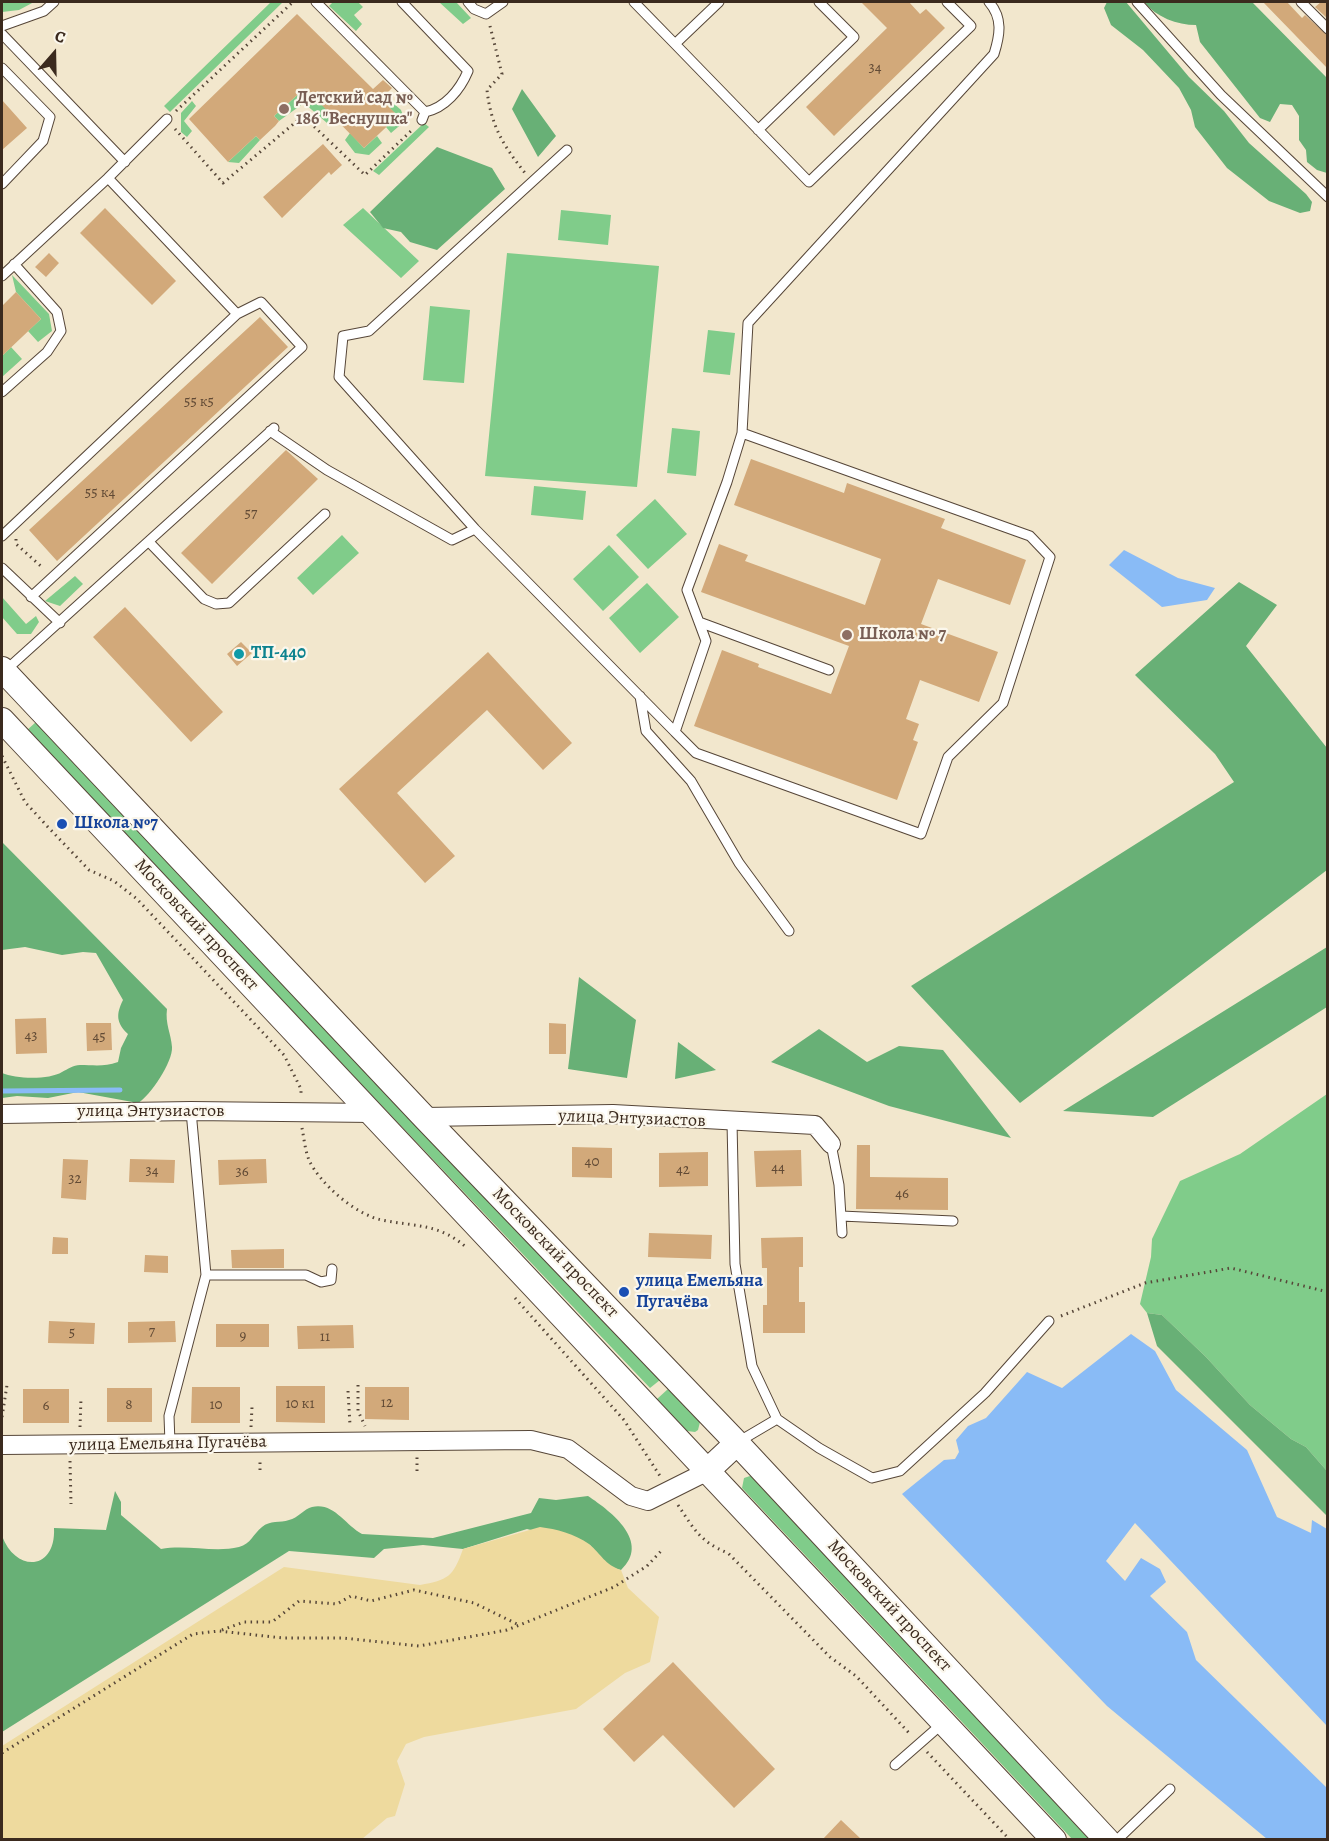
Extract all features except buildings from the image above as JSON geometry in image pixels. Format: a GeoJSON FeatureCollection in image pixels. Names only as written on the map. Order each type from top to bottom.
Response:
{"type":"FeatureCollection","features":[{"type":"Feature","properties":{"kind":"main road","name":"Московский проспект"},"geometry":{"type":"LineString","coordinates":[[2,672],[737,1443],[1107,1839]]}},
{"type":"Feature","properties":{"kind":"main road","name":"Московский проспект"},"geometry":{"type":"LineString","coordinates":[[2,720],[373,1113],[706,1472],[1054,1839]]}},
{"type":"Feature","properties":{"kind":"main road"},"geometry":{"type":"LineString","coordinates":[[706,1472],[737,1443]]}},
{"type":"Feature","properties":{"kind":"street","name":"улица Энтузиастов"},"geometry":{"type":"LineString","coordinates":[[2,1114],[190,1111],[373,1113]]}},
{"type":"Feature","properties":{"kind":"street","name":"улица Энтузиастов"},"geometry":{"type":"LineString","coordinates":[[424,1117],[613,1114],[814,1125],[831,1144]]}},
{"type":"Feature","properties":{"kind":"street","name":"улица Емельяна Пугачёва"},"geometry":{"type":"LineString","coordinates":[[2,1446],[531,1440],[568,1449],[632,1496],[648,1501],[706,1472]]}},
{"type":"Feature","properties":{"kind":"lane"},"geometry":{"type":"LineString","coordinates":[[2,26],[44,11],[54,2]]}},
{"type":"Feature","properties":{"kind":"lane"},"geometry":{"type":"LineString","coordinates":[[316,2],[423,116],[438,110],[462,85],[468,71],[402,2]]}},
{"type":"Feature","properties":{"kind":"lane"},"geometry":{"type":"LineString","coordinates":[[410,11],[415,2]]}},
{"type":"Feature","properties":{"kind":"lane"},"geometry":{"type":"LineString","coordinates":[[468,2],[474,9],[486,14],[503,2]]}},
{"type":"Feature","properties":{"kind":"lane"},"geometry":{"type":"LineString","coordinates":[[634,2],[808,182],[971,26],[946,2]]}},
{"type":"Feature","properties":{"kind":"lane"},"geometry":{"type":"LineString","coordinates":[[675,44],[719,2]]}},
{"type":"Feature","properties":{"kind":"lane"},"geometry":{"type":"LineString","coordinates":[[758,130],[854,37],[819,2]]}},
{"type":"Feature","properties":{"kind":"lane"},"geometry":{"type":"LineString","coordinates":[[675,732],[706,641],[687,590],[727,482],[742,433],[748,323],[994,54],[1000,36],[998,12],[989,2]]}},
{"type":"Feature","properties":{"kind":"lane"},"geometry":{"type":"LineString","coordinates":[[1137,2],[1221,95],[1328,197]]}},
{"type":"Feature","properties":{"kind":"lane"},"geometry":{"type":"LineString","coordinates":[[1301,2],[1328,29]]}},
{"type":"Feature","properties":{"kind":"lane"},"geometry":{"type":"LineString","coordinates":[[2,34],[125,162]]}},
{"type":"Feature","properties":{"kind":"lane"},"geometry":{"type":"LineString","coordinates":[[2,68],[50,117],[43,141],[2,184]]}},
{"type":"Feature","properties":{"kind":"lane"},"geometry":{"type":"LineString","coordinates":[[2,276],[125,162],[167,119]]}},
{"type":"Feature","properties":{"kind":"lane"},"geometry":{"type":"LineString","coordinates":[[567,150],[369,331],[343,336],[339,377],[475,528],[696,753],[921,834],[948,757],[1003,703],[1050,557],[1030,536],[742,433]]}},
{"type":"Feature","properties":{"kind":"lane"},"geometry":{"type":"LineString","coordinates":[[108,178],[237,314]]}},
{"type":"Feature","properties":{"kind":"lane"},"geometry":{"type":"LineString","coordinates":[[2,392],[47,352],[61,331],[57,312],[14,264]]}},
{"type":"Feature","properties":{"kind":"lane"},"geometry":{"type":"LineString","coordinates":[[2,536],[237,314],[261,302],[302,347],[32,597]]}},
{"type":"Feature","properties":{"kind":"lane"},"geometry":{"type":"LineString","coordinates":[[2,672],[60,623],[272,429],[327,470],[452,540],[475,528]]}},
{"type":"Feature","properties":{"kind":"lane"},"geometry":{"type":"LineString","coordinates":[[149,542],[204,599],[216,604],[229,603],[325,514]]}},
{"type":"Feature","properties":{"kind":"lane"},"geometry":{"type":"LineString","coordinates":[[2,568],[60,623]]}},
{"type":"Feature","properties":{"kind":"lane"},"geometry":{"type":"LineString","coordinates":[[699,622],[829,670]]}},
{"type":"Feature","properties":{"kind":"lane"},"geometry":{"type":"LineString","coordinates":[[640,696],[646,730],[691,781],[739,863],[789,931]]}},
{"type":"Feature","properties":{"kind":"lane"},"geometry":{"type":"LineString","coordinates":[[170,1443],[169,1416],[206,1275],[190,1111]]}},
{"type":"Feature","properties":{"kind":"lane"},"geometry":{"type":"LineString","coordinates":[[732,1122],[735,1263],[752,1366],[777,1419],[819,1448],[872,1479],[900,1472],[985,1393],[1049,1321]]}},
{"type":"Feature","properties":{"kind":"lane"},"geometry":{"type":"LineString","coordinates":[[831,1144],[839,1185],[842,1233]]}},
{"type":"Feature","properties":{"kind":"lane"},"geometry":{"type":"LineString","coordinates":[[841,1216],[953,1221]]}},
{"type":"Feature","properties":{"kind":"lane"},"geometry":{"type":"LineString","coordinates":[[206,1275],[306,1275],[321,1282],[331,1280],[332,1269]]}},
{"type":"Feature","properties":{"kind":"lane"},"geometry":{"type":"LineString","coordinates":[[737,1443],[777,1419]]}},
{"type":"Feature","properties":{"kind":"lane"},"geometry":{"type":"LineString","coordinates":[[895,1765],[943,1723]]}},
{"type":"Feature","properties":{"kind":"lane"},"geometry":{"type":"LineString","coordinates":[[1117,1839],[1170,1789]]}},
{"type":"Feature","properties":{"kind":"path"},"geometry":{"type":"LineString","coordinates":[[293,2],[167,119],[223,183],[303,116],[364,176],[423,116]]}},
{"type":"Feature","properties":{"kind":"path"},"geometry":{"type":"LineString","coordinates":[[486,14],[502,74],[488,90],[490,116],[508,151],[532,182]]}},
{"type":"Feature","properties":{"kind":"path"},"geometry":{"type":"LineString","coordinates":[[14,525],[16,544],[41,567],[60,571]]}},
{"type":"Feature","properties":{"kind":"path"},"geometry":{"type":"LineString","coordinates":[[2,756],[25,802],[47,826],[89,870],[114,881],[137,899],[284,1055],[301,1089],[300,1113],[309,1161],[345,1201],[359,1213],[380,1220],[431,1226],[453,1235],[468,1248]]}},
{"type":"Feature","properties":{"kind":"path"},"geometry":{"type":"LineString","coordinates":[[1049,1321],[1145,1283],[1231,1268],[1328,1293]]}},
{"type":"Feature","properties":{"kind":"path"},"geometry":{"type":"LineString","coordinates":[[507,1290],[624,1420],[696,1533],[708,1545],[728,1553],[753,1575],[830,1657],[856,1676],[1010,1839]]}},
{"type":"Feature","properties":{"kind":"path"},"geometry":{"type":"LineString","coordinates":[[2,1417],[7,1385]]}},
{"type":"Feature","properties":{"kind":"path"},"geometry":{"type":"LineString","coordinates":[[358,1385],[358,1411],[370,1442]]}},
{"type":"Feature","properties":{"kind":"path"},"geometry":{"type":"LineString","coordinates":[[348,1391],[351,1442]]}},
{"type":"Feature","properties":{"kind":"path"},"geometry":{"type":"LineString","coordinates":[[71,1504],[81,1398]]}},
{"type":"Feature","properties":{"kind":"path"},"geometry":{"type":"LineString","coordinates":[[2,1753],[193,1634],[219,1631],[283,1638],[344,1638],[419,1646],[507,1630],[614,1587],[647,1566],[662,1550]]}},
{"type":"Feature","properties":{"kind":"path"},"geometry":{"type":"LineString","coordinates":[[219,1631],[244,1622],[273,1622],[299,1601],[337,1604],[351,1596],[371,1601],[414,1590],[474,1603],[519,1625]]}},
{"type":"Feature","properties":{"kind":"green space"},"geometry":{"type":"Polygon","coordinates":[[[2,2],[34,2],[19,10],[2,12],[2,2]]]}},
{"type":"Feature","properties":{"kind":"green space"},"geometry":{"type":"Polygon","coordinates":[[[271,2],[283,2],[170,112],[164,106],[271,2]]]}},
{"type":"Feature","properties":{"kind":"green space"},"geometry":{"type":"Polygon","coordinates":[[[333,2],[358,2],[363,7],[354,15],[362,24],[356,31],[329,6],[333,2]]]}},
{"type":"Feature","properties":{"kind":"green space"},"geometry":{"type":"Polygon","coordinates":[[[439,2],[456,2],[471,18],[463,24],[439,2]]]}},
{"type":"Feature","properties":{"kind":"green space"},"geometry":{"type":"Polygon","coordinates":[[[1107,2],[1126,2],[1189,77],[1224,111],[1249,143],[1306,194],[1312,202],[1310,211],[1300,213],[1269,201],[1227,168],[1195,127],[1191,110],[1179,88],[1143,50],[1111,25],[1104,8],[1107,2]]]}},
{"type":"Feature","properties":{"kind":"green space"},"geometry":{"type":"Polygon","coordinates":[[[1144,2],[1252,2],[1327,78],[1327,173],[1317,170],[1307,162],[1306,150],[1299,140],[1299,116],[1292,105],[1280,104],[1270,122],[1260,118],[1200,42],[1196,25],[1182,24],[1167,19],[1144,2]]]}},
{"type":"Feature","properties":{"kind":"green space"},"geometry":{"type":"Polygon","coordinates":[[[305,88],[334,116],[327,123],[304,103],[279,121],[274,116],[305,88]]]}},
{"type":"Feature","properties":{"kind":"green space"},"geometry":{"type":"Polygon","coordinates":[[[522,89],[556,136],[538,157],[512,109],[522,89]]]}},
{"type":"Feature","properties":{"kind":"green space"},"geometry":{"type":"Polygon","coordinates":[[[192,101],[196,106],[184,121],[192,131],[187,137],[181,132],[181,113],[192,101]]]}},
{"type":"Feature","properties":{"kind":"green space"},"geometry":{"type":"Polygon","coordinates":[[[392,102],[401,110],[405,121],[391,133],[386,127],[397,116],[388,106],[392,102]]]}},
{"type":"Feature","properties":{"kind":"green space"},"geometry":{"type":"Polygon","coordinates":[[[424,123],[429,127],[379,175],[373,171],[424,123]]]}},
{"type":"Feature","properties":{"kind":"green space"},"geometry":{"type":"Polygon","coordinates":[[[350,133],[364,148],[377,136],[382,143],[369,155],[355,153],[345,140],[350,133]]]}},
{"type":"Feature","properties":{"kind":"green space"},"geometry":{"type":"Polygon","coordinates":[[[256,136],[260,140],[239,163],[228,162],[256,136]]]}},
{"type":"Feature","properties":{"kind":"green space"},"geometry":{"type":"Polygon","coordinates":[[[437,147],[492,168],[505,189],[437,250],[410,242],[401,232],[383,228],[370,212],[437,147]]]}},
{"type":"Feature","properties":{"kind":"green space"},"geometry":{"type":"Polygon","coordinates":[[[363,208],[419,261],[401,278],[343,225],[363,208]]]}},
{"type":"Feature","properties":{"kind":"green space"},"geometry":{"type":"Polygon","coordinates":[[[561,210],[611,215],[608,245],[558,240],[561,210]]]}},
{"type":"Feature","properties":{"kind":"green space"},"geometry":{"type":"Polygon","coordinates":[[[507,253],[659,266],[637,487],[485,476],[507,253]]]}},
{"type":"Feature","properties":{"kind":"green space"},"geometry":{"type":"Polygon","coordinates":[[[12,275],[49,314],[52,331],[38,342],[28,331],[41,319],[16,292],[12,275]]]}},
{"type":"Feature","properties":{"kind":"green space"},"geometry":{"type":"Polygon","coordinates":[[[430,306],[470,310],[464,383],[423,380],[430,306]]]}},
{"type":"Feature","properties":{"kind":"green space"},"geometry":{"type":"Polygon","coordinates":[[[708,330],[735,333],[730,375],[703,372],[708,330]]]}},
{"type":"Feature","properties":{"kind":"green space"},"geometry":{"type":"Polygon","coordinates":[[[11,347],[22,359],[2,377],[2,356],[11,347]]]}},
{"type":"Feature","properties":{"kind":"green space"},"geometry":{"type":"Polygon","coordinates":[[[672,428],[700,431],[696,476],[667,473],[672,428]]]}},
{"type":"Feature","properties":{"kind":"green space"},"geometry":{"type":"Polygon","coordinates":[[[534,486],[586,491],[583,520],[531,515],[534,486]]]}},
{"type":"Feature","properties":{"kind":"green space"},"geometry":{"type":"Polygon","coordinates":[[[655,499],[687,534],[648,569],[616,535],[655,499]]]}},
{"type":"Feature","properties":{"kind":"green space"},"geometry":{"type":"Polygon","coordinates":[[[342,535],[359,553],[313,595],[297,578],[342,535]]]}},
{"type":"Feature","properties":{"kind":"green space"},"geometry":{"type":"Polygon","coordinates":[[[609,545],[639,577],[603,611],[573,579],[609,545]]]}},
{"type":"Feature","properties":{"kind":"green space"},"geometry":{"type":"Polygon","coordinates":[[[75,576],[83,584],[60,606],[45,601],[75,576]]]}},
{"type":"Feature","properties":{"kind":"green space"},"geometry":{"type":"Polygon","coordinates":[[[1239,582],[1277,605],[1246,646],[1327,748],[1327,870],[1020,1103],[911,986],[1234,782],[1215,754],[1135,675],[1239,582]]]}},
{"type":"Feature","properties":{"kind":"green space"},"geometry":{"type":"Polygon","coordinates":[[[647,583],[679,617],[640,653],[609,618],[647,583]]]}},
{"type":"Feature","properties":{"kind":"green space"},"geometry":{"type":"Polygon","coordinates":[[[2,597],[26,624],[36,616],[39,622],[31,634],[17,634],[2,617],[2,597]]]}},
{"type":"Feature","properties":{"kind":"green space"},"geometry":{"type":"Polygon","coordinates":[[[36,722],[660,1380],[650,1388],[26,731],[36,722]]]}},
{"type":"Feature","properties":{"kind":"green space"},"geometry":{"type":"Polygon","coordinates":[[[2,842],[167,1009],[172,1047],[169,1061],[149,1093],[138,1103],[78,1092],[48,1098],[17,1096],[2,1098],[2,1073],[32,1078],[56,1075],[77,1065],[113,1064],[118,1062],[121,1048],[128,1034],[118,1018],[123,1000],[96,953],[62,955],[25,947],[2,950],[2,842]]]}},
{"type":"Feature","properties":{"kind":"green space"},"geometry":{"type":"Polygon","coordinates":[[[1327,947],[1327,1007],[1153,1117],[1063,1111],[1327,947]]]}},
{"type":"Feature","properties":{"kind":"green space"},"geometry":{"type":"Polygon","coordinates":[[[579,977],[636,1020],[627,1078],[568,1069],[579,977]]]}},
{"type":"Feature","properties":{"kind":"green space"},"geometry":{"type":"Polygon","coordinates":[[[819,1029],[867,1062],[899,1046],[943,1050],[1011,1138],[889,1106],[771,1062],[819,1029]]]}},
{"type":"Feature","properties":{"kind":"green space"},"geometry":{"type":"Polygon","coordinates":[[[678,1042],[716,1070],[675,1079],[678,1042]]]}},
{"type":"Feature","properties":{"kind":"green space"},"geometry":{"type":"Polygon","coordinates":[[[1327,1094],[1327,1471],[1306,1447],[1291,1439],[1250,1405],[1206,1357],[1162,1315],[1147,1313],[1140,1304],[1151,1257],[1152,1239],[1180,1181],[1240,1154],[1327,1094]]]}},
{"type":"Feature","properties":{"kind":"green space"},"geometry":{"type":"Polygon","coordinates":[[[1147,1313],[1162,1315],[1206,1357],[1250,1405],[1291,1439],[1306,1447],[1327,1471],[1327,1516],[1157,1346],[1147,1313]]]}},
{"type":"Feature","properties":{"kind":"green space"},"geometry":{"type":"Polygon","coordinates":[[[668,1389],[700,1422],[698,1430],[687,1431],[657,1399],[668,1389]]]}},
{"type":"Feature","properties":{"kind":"green space"},"geometry":{"type":"Polygon","coordinates":[[[753,1475],[1095,1839],[1072,1839],[742,1488],[744,1478],[753,1475]]]}},
{"type":"Feature","properties":{"kind":"green space"},"geometry":{"type":"Polygon","coordinates":[[[115,1491],[121,1502],[121,1515],[161,1549],[239,1547],[246,1544],[265,1525],[292,1519],[312,1507],[320,1506],[339,1515],[362,1534],[433,1538],[531,1513],[539,1498],[556,1500],[588,1496],[617,1519],[630,1538],[632,1549],[629,1559],[621,1570],[609,1567],[590,1545],[527,1529],[463,1549],[423,1545],[384,1549],[374,1558],[289,1551],[2,1732],[2,1536],[8,1548],[16,1556],[25,1561],[34,1562],[42,1559],[49,1553],[54,1528],[106,1530],[115,1491]]]}},
{"type":"Feature","properties":{"kind":"sand"},"geometry":{"type":"Polygon","coordinates":[[[540,1527],[565,1532],[584,1540],[607,1562],[621,1570],[628,1588],[659,1617],[650,1662],[625,1673],[576,1709],[424,1737],[406,1744],[397,1761],[405,1784],[395,1816],[387,1818],[362,1839],[2,1839],[2,1746],[284,1567],[420,1585],[448,1576],[456,1566],[463,1549],[540,1527]]]}},
{"type":"Feature","properties":{"kind":"water"},"geometry":{"type":"Polygon","coordinates":[[[1124,550],[1178,578],[1215,588],[1207,600],[1162,607],[1109,565],[1124,550]]]}},
{"type":"Feature","properties":{"kind":"water"},"geometry":{"type":"Polygon","coordinates":[[[1131,1334],[1155,1351],[1176,1390],[1247,1450],[1277,1517],[1311,1533],[1312,1520],[1327,1529],[1327,1726],[1135,1523],[1106,1561],[1125,1581],[1141,1558],[1160,1569],[1166,1582],[1150,1596],[1187,1632],[1196,1660],[1327,1788],[1327,1839],[1267,1839],[1107,1706],[902,1494],[944,1460],[955,1459],[959,1452],[956,1440],[968,1426],[986,1418],[1027,1372],[1062,1388],[1131,1334]]]}},
{"type":"Feature","properties":{"kind":"waterway"},"geometry":{"type":"LineString","coordinates":[[2,1091],[120,1090]]}},
{"type":"Feature","properties":{"kind":"place","name":"Детский сад № 186 \"Веснушка\""},"geometry":{"type":"Point","coordinates":[284,109]}},
{"type":"Feature","properties":{"kind":"place","name":"Школа № 7"},"geometry":{"type":"Point","coordinates":[847,635]}},
{"type":"Feature","properties":{"kind":"place","name":"ТП-440"},"geometry":{"type":"Point","coordinates":[239,654]}},
{"type":"Feature","properties":{"kind":"place","name":"Школа №7"},"geometry":{"type":"Point","coordinates":[62,824]}},
{"type":"Feature","properties":{"kind":"place","name":"улица Емельяна Пугачёва"},"geometry":{"type":"Point","coordinates":[624,1292]}}]}
